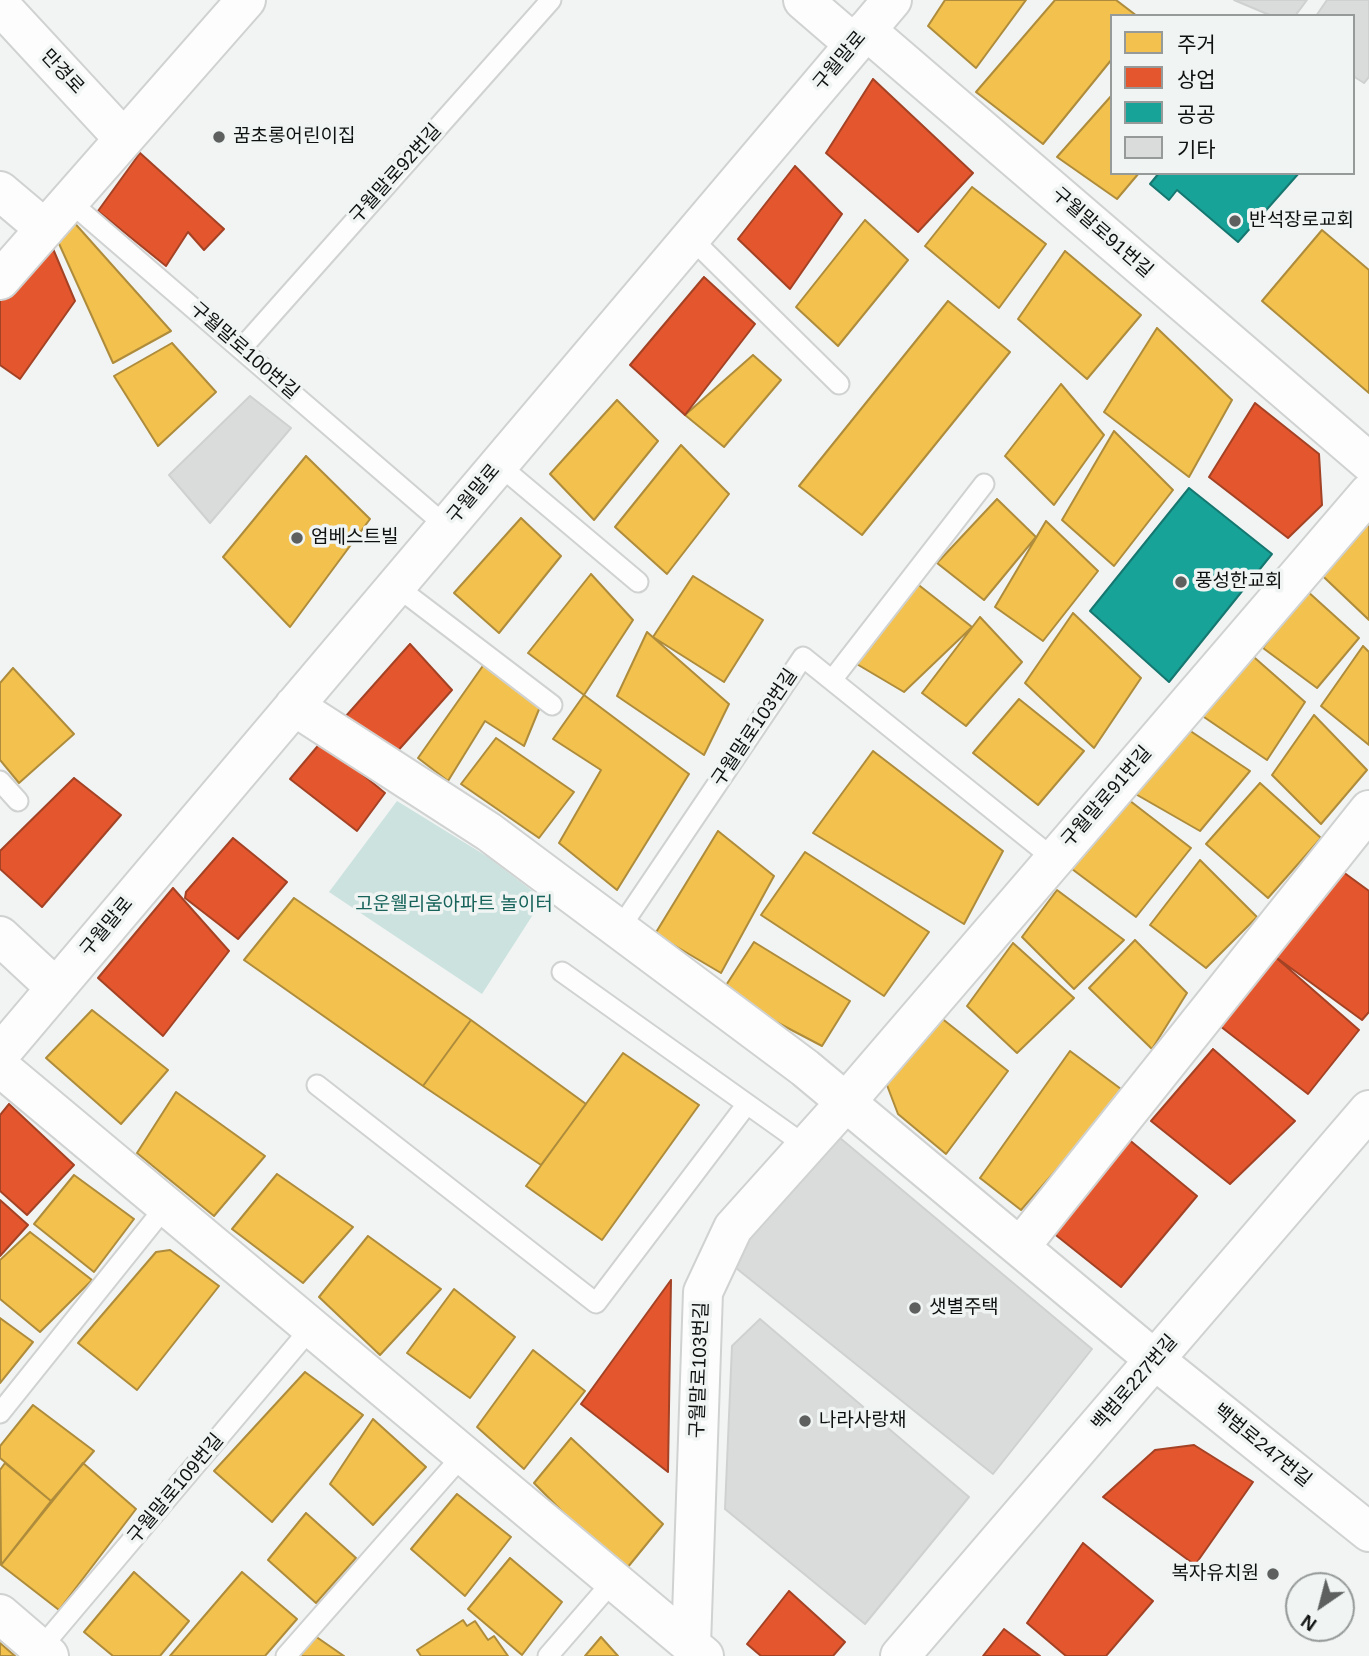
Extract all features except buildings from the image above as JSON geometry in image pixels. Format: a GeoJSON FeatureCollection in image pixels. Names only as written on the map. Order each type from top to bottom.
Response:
{"type":"FeatureCollection","features":[{"type":"Feature","properties":{"kind":"street"},"geometry":{"type":"LineString","coordinates":[[0,280],[246,0]]}},
{"type":"Feature","properties":{"kind":"street"},"geometry":{"type":"LineString","coordinates":[[803,0],[860,37]]}},
{"type":"Feature","properties":{"kind":"street","name":"구월말로"},"geometry":{"type":"LineString","coordinates":[[0,1054],[892,0]]}},
{"type":"Feature","properties":{"kind":"street","name":"만경로"},"geometry":{"type":"LineString","coordinates":[[0,5],[124,139]]}},
{"type":"Feature","properties":{"kind":"street","name":"구월말로91번길"},"geometry":{"type":"LineString","coordinates":[[860,37],[1369,462]]}},
{"type":"Feature","properties":{"kind":"street"},"geometry":{"type":"LineString","coordinates":[[0,191],[45,229]]}},
{"type":"Feature","properties":{"kind":"street","name":"구월말로91번길"},"geometry":{"type":"LineString","coordinates":[[846,1101],[1369,493]]}},
{"type":"Feature","properties":{"kind":"street"},"geometry":{"type":"LineString","coordinates":[[295,706],[489,832],[846,1101],[1155,1360]]}},
{"type":"Feature","properties":{"kind":"street"},"geometry":{"type":"LineString","coordinates":[[1020,1247],[1369,810]]}},
{"type":"Feature","properties":{"kind":"street"},"geometry":{"type":"LineString","coordinates":[[0,936],[56,988]]}},
{"type":"Feature","properties":{"kind":"street"},"geometry":{"type":"LineString","coordinates":[[0,1068],[697,1651]]}},
{"type":"Feature","properties":{"kind":"street","name":"구월말로103번길"},"geometry":{"type":"LineString","coordinates":[[697,1651],[703,1292],[733,1228],[846,1101]]}},
{"type":"Feature","properties":{"kind":"street","name":"백범로227번길"},"geometry":{"type":"LineString","coordinates":[[900,1656],[1369,1110]]}},
{"type":"Feature","properties":{"kind":"street","name":"백범로247번길"},"geometry":{"type":"LineString","coordinates":[[1155,1360],[1369,1532]]}},
{"type":"Feature","properties":{"kind":"street"},"geometry":{"type":"LineString","coordinates":[[0,1614],[44,1652]]}},
{"type":"Feature","properties":{"kind":"lane","name":"구월말로92번길"},"geometry":{"type":"LineString","coordinates":[[241,349],[551,0]]}},
{"type":"Feature","properties":{"kind":"lane","name":"구월말로100번길"},"geometry":{"type":"LineString","coordinates":[[69,201],[446,526]]}},
{"type":"Feature","properties":{"kind":"lane"},"geometry":{"type":"LineString","coordinates":[[691,238],[839,384]]}},
{"type":"Feature","properties":{"kind":"lane"},"geometry":{"type":"LineString","coordinates":[[499,465],[638,582]]}},
{"type":"Feature","properties":{"kind":"lane"},"geometry":{"type":"LineString","coordinates":[[984,484],[832,680],[1054,859]]}},
{"type":"Feature","properties":{"kind":"lane"},"geometry":{"type":"LineString","coordinates":[[396,586],[552,705]]}},
{"type":"Feature","properties":{"kind":"lane","name":"구월말로103번길"},"geometry":{"type":"LineString","coordinates":[[618,931],[803,657],[832,680]]}},
{"type":"Feature","properties":{"kind":"lane"},"geometry":{"type":"LineString","coordinates":[[0,781],[18,801]]}},
{"type":"Feature","properties":{"kind":"lane"},"geometry":{"type":"LineString","coordinates":[[562,972],[806,1146]]}},
{"type":"Feature","properties":{"kind":"lane"},"geometry":{"type":"LineString","coordinates":[[317,1085],[596,1303],[747,1104]]}},
{"type":"Feature","properties":{"kind":"lane"},"geometry":{"type":"LineString","coordinates":[[0,1413],[166,1206]]}},
{"type":"Feature","properties":{"kind":"lane","name":"구월말로109번길"},"geometry":{"type":"LineString","coordinates":[[44,1652],[312,1328]]}},
{"type":"Feature","properties":{"kind":"lane"},"geometry":{"type":"LineString","coordinates":[[286,1656],[463,1455]]}},
{"type":"Feature","properties":{"kind":"lane"},"geometry":{"type":"LineString","coordinates":[[548,1656],[613,1581]]}},
{"type":"Feature","properties":{"kind":"green space","name":"고운웰리움아파트 놀이터"},"geometry":{"type":"Polygon","coordinates":[[[397,801],[488,857],[543,899],[482,994],[329,892],[397,801]]]}},
{"type":"Feature","properties":{"kind":"place","name":"꿈초롱어린이집"},"geometry":{"type":"Point","coordinates":[219,137]}},
{"type":"Feature","properties":{"kind":"place","name":"반석장로교회"},"geometry":{"type":"Point","coordinates":[1235,221]}},
{"type":"Feature","properties":{"kind":"place","name":"엄베스트빌"},"geometry":{"type":"Point","coordinates":[297,538]}},
{"type":"Feature","properties":{"kind":"place","name":"풍성한교회"},"geometry":{"type":"Point","coordinates":[1181,582]}},
{"type":"Feature","properties":{"kind":"place","name":"샛별주택"},"geometry":{"type":"Point","coordinates":[915,1308]}},
{"type":"Feature","properties":{"kind":"place","name":"나라사랑채"},"geometry":{"type":"Point","coordinates":[805,1421]}},
{"type":"Feature","properties":{"kind":"place","name":"복자유치원"},"geometry":{"type":"Point","coordinates":[1273,1574]}}]}
